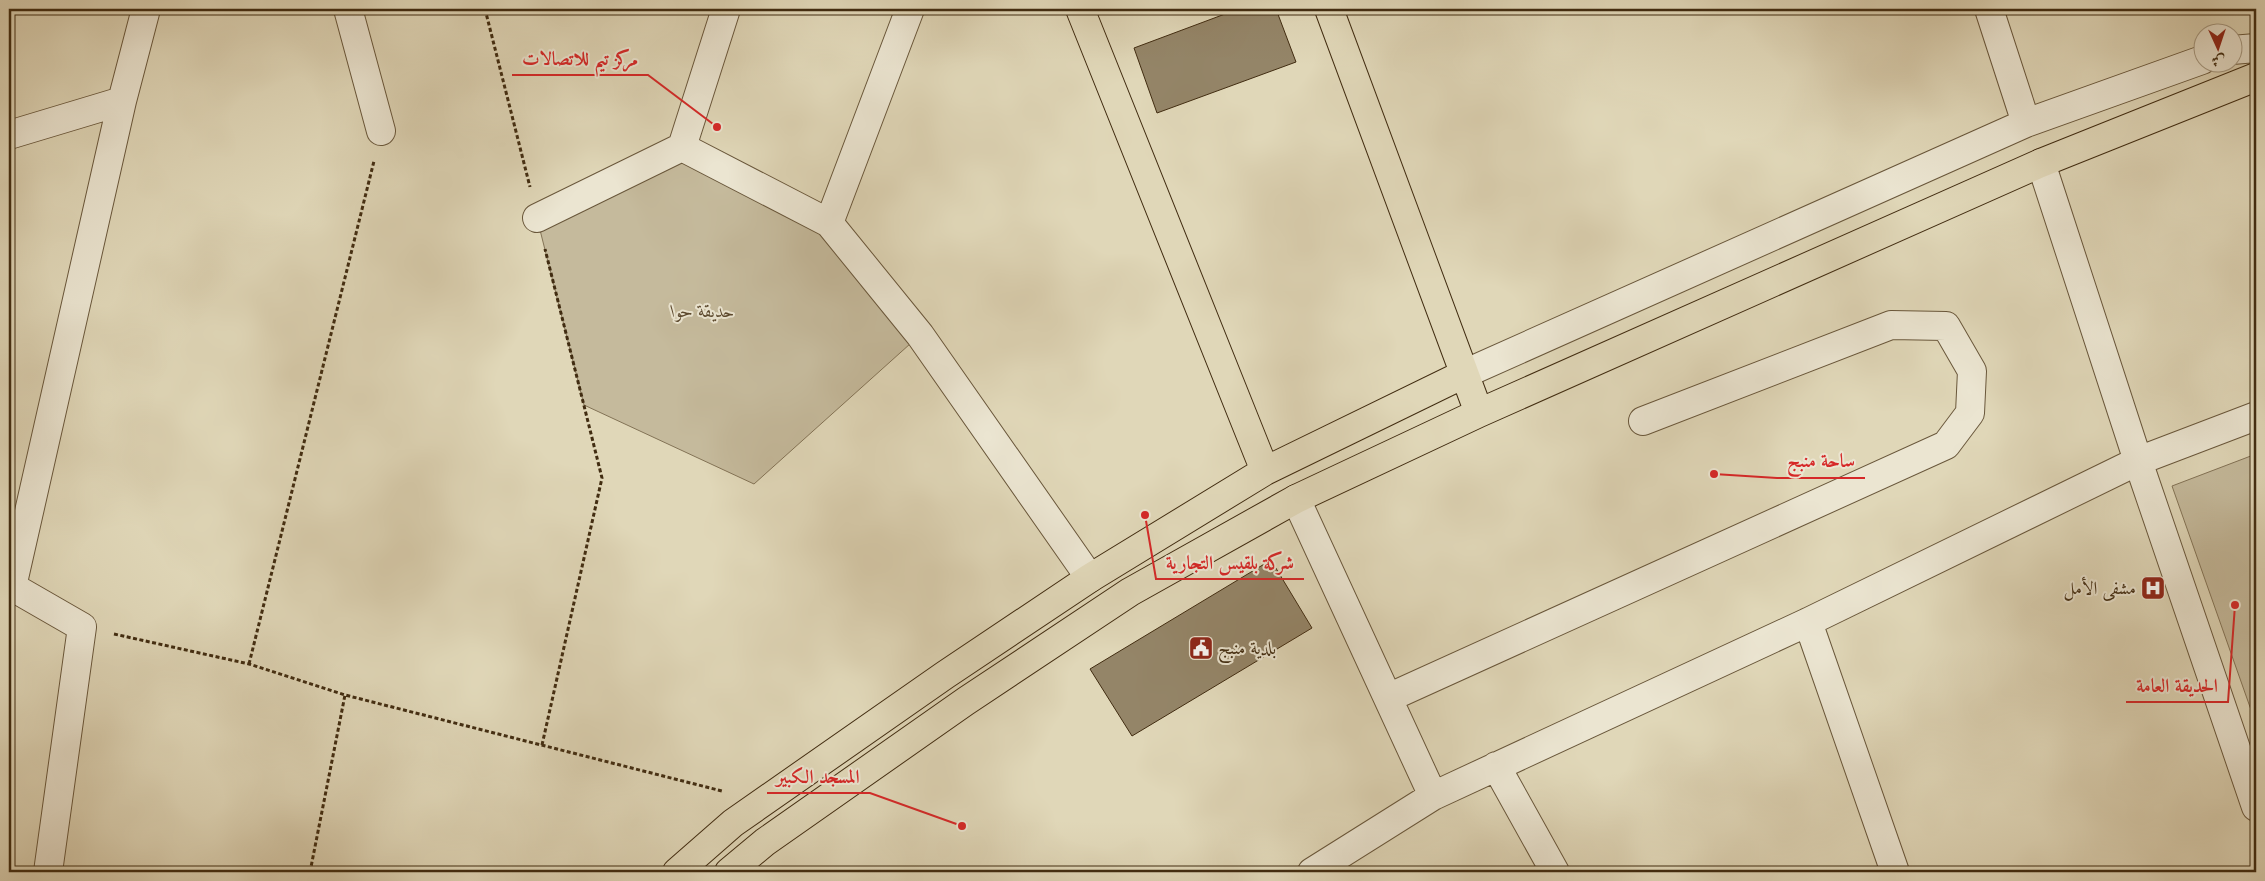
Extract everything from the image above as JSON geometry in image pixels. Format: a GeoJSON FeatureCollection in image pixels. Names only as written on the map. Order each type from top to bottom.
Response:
{"type":"FeatureCollection","features":[{"type":"Feature","properties":{"kind":"main road"},"geometry":{"type":"LineString","coordinates":[[1080,9],[1265,470]]}},
{"type":"Feature","properties":{"kind":"main road"},"geometry":{"type":"LineString","coordinates":[[1329,9],[1479,413]]}},
{"type":"Feature","properties":{"kind":"main road"},"geometry":{"type":"LineString","coordinates":[[729,872],[765,842],[966,701],[1130,592],[1296,499],[1479,413],[2040,162],[2256,77]]}},
{"type":"Feature","properties":{"kind":"main road"},"geometry":{"type":"LineString","coordinates":[[677,872],[733,823],[945,675],[1090,578],[1265,470],[1464,374]]}},
{"type":"Feature","properties":{"kind":"street"},"geometry":{"type":"LineString","coordinates":[[48,872],[82,627],[11,586],[122,101],[146,9]]}},
{"type":"Feature","properties":{"kind":"street"},"geometry":{"type":"LineString","coordinates":[[348,9],[381,131]]}},
{"type":"Feature","properties":{"kind":"street"},"geometry":{"type":"LineString","coordinates":[[537,218],[682,147],[726,9]]}},
{"type":"Feature","properties":{"kind":"street"},"geometry":{"type":"LineString","coordinates":[[829,223],[910,9]]}},
{"type":"Feature","properties":{"kind":"street"},"geometry":{"type":"LineString","coordinates":[[1989,9],[2026,123]]}},
{"type":"Feature","properties":{"kind":"street"},"geometry":{"type":"LineString","coordinates":[[2242,49],[2256,48]]}},
{"type":"Feature","properties":{"kind":"street"},"geometry":{"type":"LineString","coordinates":[[1464,374],[2026,123],[2192,64]]}},
{"type":"Feature","properties":{"kind":"street"},"geometry":{"type":"LineString","coordinates":[[9,135],[122,101]]}},
{"type":"Feature","properties":{"kind":"street"},"geometry":{"type":"LineString","coordinates":[[682,147],[829,223],[920,335],[1090,578]]}},
{"type":"Feature","properties":{"kind":"street"},"geometry":{"type":"LineString","coordinates":[[2040,162],[2138,460],[2256,807]]}},
{"type":"Feature","properties":{"kind":"street"},"geometry":{"type":"LineString","coordinates":[[1388,698],[1946,445],[1970,413],[1972,371],[1946,326],[1891,325],[1643,421]]}},
{"type":"Feature","properties":{"kind":"street"},"geometry":{"type":"LineString","coordinates":[[1312,872],[1433,796],[1808,622],[2138,460],[2256,416]]}},
{"type":"Feature","properties":{"kind":"street"},"geometry":{"type":"LineString","coordinates":[[1296,499],[1433,796]]}},
{"type":"Feature","properties":{"kind":"street"},"geometry":{"type":"LineString","coordinates":[[1808,622],[1895,872]]}},
{"type":"Feature","properties":{"kind":"street"},"geometry":{"type":"LineString","coordinates":[[1496,766],[1555,872]]}},
{"type":"Feature","properties":{"kind":"path"},"geometry":{"type":"LineString","coordinates":[[486,9],[602,478],[542,745]]}},
{"type":"Feature","properties":{"kind":"path"},"geometry":{"type":"LineString","coordinates":[[250,664],[381,131]]}},
{"type":"Feature","properties":{"kind":"path"},"geometry":{"type":"LineString","coordinates":[[82,627],[250,664],[345,694],[764,802]]}},
{"type":"Feature","properties":{"kind":"path"},"geometry":{"type":"LineString","coordinates":[[310,872],[345,694]]}},
{"type":"Feature","properties":{"kind":"green space","name":"حديقة حوا"},"geometry":{"type":"Polygon","coordinates":[[[682,147],[829,223],[920,335],[754,484],[584,405],[537,218],[682,147]]]}},
{"type":"Feature","properties":{"kind":"green space"},"geometry":{"type":"Polygon","coordinates":[[[2256,454],[2256,724],[2172,486],[2256,454]]]}},
{"type":"Feature","properties":{"kind":"building"},"geometry":{"type":"Polygon","coordinates":[[[1232,9],[1276,9],[1296,62],[1157,113],[1134,48],[1233,11],[1232,9]]]}},
{"type":"Feature","properties":{"kind":"building","name":"بلدية منبج"},"geometry":{"type":"Polygon","coordinates":[[[1271,560],[1312,628],[1132,736],[1090,669],[1271,560]]]}},
{"type":"Feature","properties":{"kind":"place","name":"مركز تيم للاتصالات"},"geometry":{"type":"Point","coordinates":[717,127]}},
{"type":"Feature","properties":{"kind":"place","name":"ساحة منبج"},"geometry":{"type":"Point","coordinates":[1714,474]}},
{"type":"Feature","properties":{"kind":"place","name":"شركة بلقيس التجارية"},"geometry":{"type":"Point","coordinates":[1145,515]}},
{"type":"Feature","properties":{"kind":"place","name":"مشفى اﻷمل"},"geometry":{"type":"Point","coordinates":[2153,588]}},
{"type":"Feature","properties":{"kind":"place","name":"الحديقة العامة"},"geometry":{"type":"Point","coordinates":[2235,605]}},
{"type":"Feature","properties":{"kind":"place","name":"بلدية منبج"},"geometry":{"type":"Point","coordinates":[1201,648]}},
{"type":"Feature","properties":{"kind":"place","name":"المسجد الكبير"},"geometry":{"type":"Point","coordinates":[962,826]}}]}
